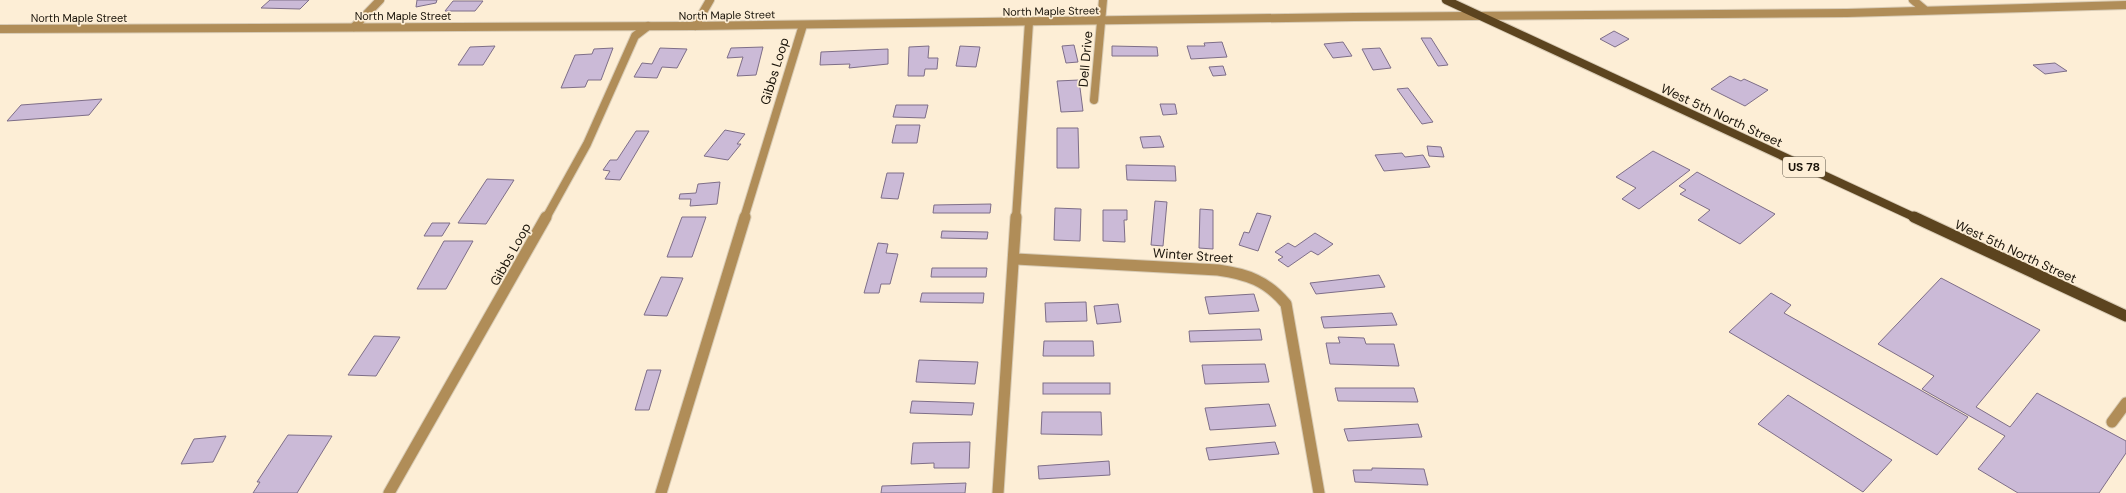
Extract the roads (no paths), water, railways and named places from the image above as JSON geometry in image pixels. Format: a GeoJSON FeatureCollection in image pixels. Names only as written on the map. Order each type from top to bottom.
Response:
{"type":"FeatureCollection","features":[{"type":"Feature","properties":{"kind":"main road","name":"US 78"},"geometry":{"type":"LineString","coordinates":[[1446,0],[1482,17]]}},
{"type":"Feature","properties":{"kind":"main road","name":"West 5th North Street"},"geometry":{"type":"LineString","coordinates":[[1482,17],[2126,316]]}},
{"type":"Feature","properties":{"kind":"street"},"geometry":{"type":"LineString","coordinates":[[354,27],[380,0]]}},
{"type":"Feature","properties":{"kind":"street"},"geometry":{"type":"LineString","coordinates":[[695,26],[710,0]]}},
{"type":"Feature","properties":{"kind":"street","name":"Dell Drive"},"geometry":{"type":"LineString","coordinates":[[1094,100],[1103,0]]}},
{"type":"Feature","properties":{"kind":"street"},"geometry":{"type":"LineString","coordinates":[[1913,0],[1925,10]]}},
{"type":"Feature","properties":{"kind":"street","name":"North Maple Street"},"geometry":{"type":"LineString","coordinates":[[0,29],[803,25],[1482,17],[1925,10],[2126,5]]}},
{"type":"Feature","properties":{"kind":"street"},"geometry":{"type":"LineString","coordinates":[[998,493],[1015,259],[1015,226],[1029,22]]}},
{"type":"Feature","properties":{"kind":"street","name":"Gibbs Loop"},"geometry":{"type":"LineString","coordinates":[[661,493],[803,25]]}},
{"type":"Feature","properties":{"kind":"street","name":"Gibbs Loop"},"geometry":{"type":"LineString","coordinates":[[389,493],[587,144],[635,36],[648,26]]}},
{"type":"Feature","properties":{"kind":"street","name":"Winter Street"},"geometry":{"type":"LineString","coordinates":[[1015,259],[1218,270],[1241,273],[1262,281],[1275,290],[1286,304],[1320,493]]}},
{"type":"Feature","properties":{"kind":"street"},"geometry":{"type":"LineString","coordinates":[[2112,422],[2126,403]]}}]}
